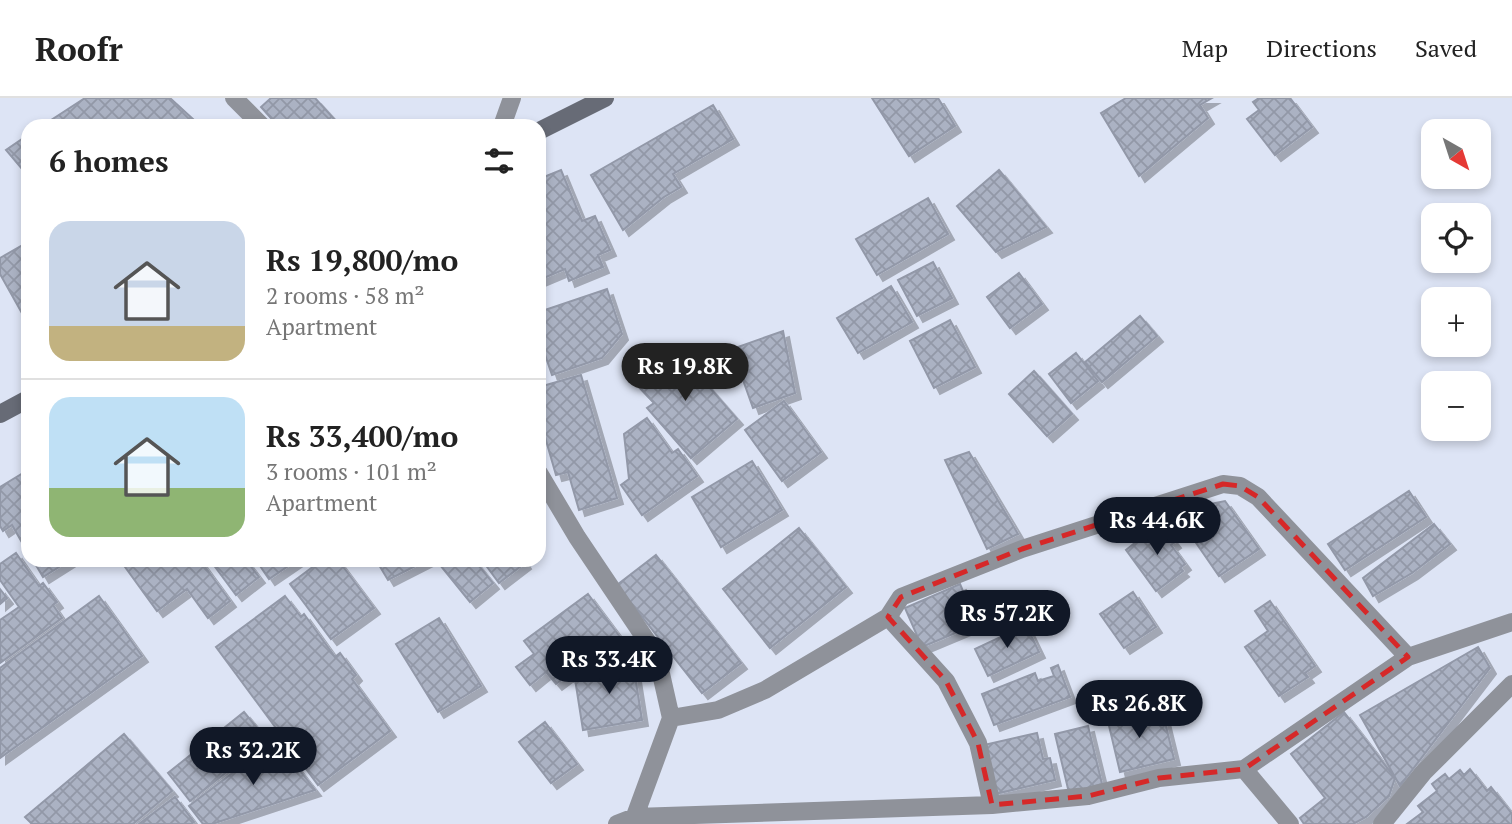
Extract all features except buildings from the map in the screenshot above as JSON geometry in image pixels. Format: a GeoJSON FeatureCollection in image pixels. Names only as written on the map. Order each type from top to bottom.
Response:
{"type":"FeatureCollection","features":[{"type":"Feature","properties":{"kind":"main road"},"geometry":{"type":"LineString","coordinates":[[546,128],[605,98]]}},
{"type":"Feature","properties":{"kind":"main road"},"geometry":{"type":"LineString","coordinates":[[0,414],[21,403]]}},
{"type":"Feature","properties":{"kind":"street"},"geometry":{"type":"LineString","coordinates":[[234,98],[255,119]]}},
{"type":"Feature","properties":{"kind":"street"},"geometry":{"type":"LineString","coordinates":[[504,119],[512,98]]}},
{"type":"Feature","properties":{"kind":"street"},"geometry":{"type":"LineString","coordinates":[[671,718],[718,710],[765,690],[888,617],[901,597],[1022,549],[1223,484],[1240,486],[1258,497],[1408,657]]}},
{"type":"Feature","properties":{"kind":"street"},"geometry":{"type":"LineString","coordinates":[[546,486],[657,656],[671,718],[634,821]]}},
{"type":"Feature","properties":{"kind":"street"},"geometry":{"type":"LineString","coordinates":[[888,617],[946,681],[978,743],[992,805]]}},
{"type":"Feature","properties":{"kind":"street"},"geometry":{"type":"LineString","coordinates":[[617,824],[634,821],[992,805],[1088,796],[1159,778],[1244,769],[1408,657],[1512,622]]}},
{"type":"Feature","properties":{"kind":"street"},"geometry":{"type":"LineString","coordinates":[[1382,824],[1423,774],[1512,684]]}},
{"type":"Feature","properties":{"kind":"street"},"geometry":{"type":"LineString","coordinates":[[1244,769],[1290,824]]}},
{"type":"Feature","properties":{"kind":"highlighted area"},"geometry":{"type":"Polygon","coordinates":[[[1223,484],[1240,486],[1258,497],[1408,657],[1244,769],[1159,778],[1088,796],[992,805],[978,743],[946,681],[888,617],[901,597],[1022,549],[1223,484]]]}}]}
